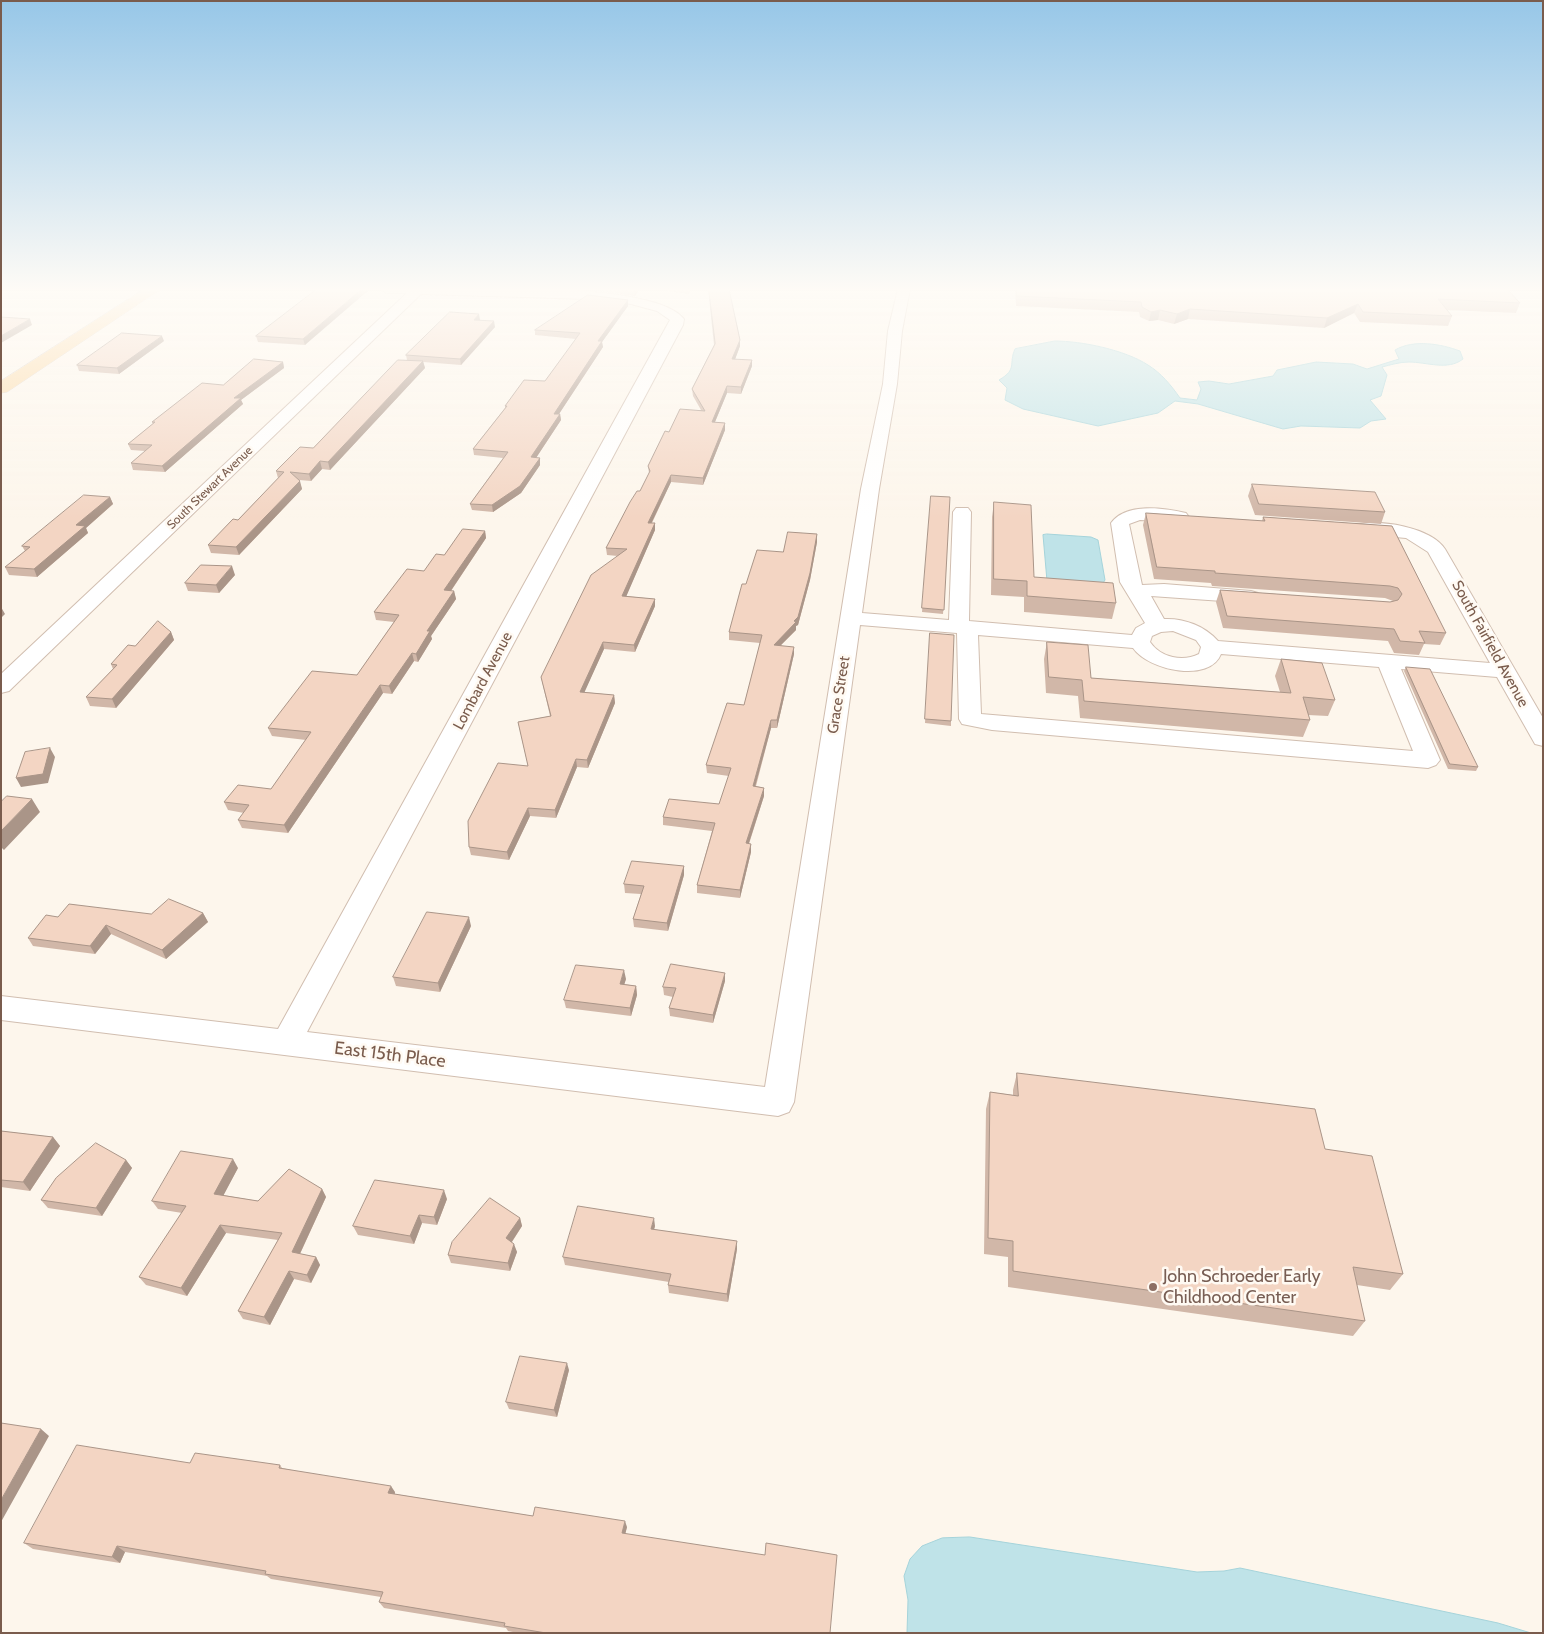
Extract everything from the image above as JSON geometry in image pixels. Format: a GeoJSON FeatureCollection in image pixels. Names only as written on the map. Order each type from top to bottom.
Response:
{"type":"FeatureCollection","features":[{"type":"Feature","properties":{"kind":"main road"},"geometry":{"type":"LineString","coordinates":[[1,388],[36,365]]}},
{"type":"Feature","properties":{"kind":"street","name":"South Stewart Avenue"},"geometry":{"type":"LineString","coordinates":[[1,686],[339,365]]}},
{"type":"Feature","properties":{"kind":"street","name":"Lombard Avenue"},"geometry":{"type":"LineString","coordinates":[[286,1043],[654,365]]}},
{"type":"Feature","properties":{"kind":"street","name":"Grace Street"},"geometry":{"type":"LineString","coordinates":[[778,1102],[850,618],[892,365]]}},
{"type":"Feature","properties":{"kind":"street"},"geometry":{"type":"LineString","coordinates":[[962,512],[963,627],[970,719],[992,723],[1428,760],[1387,661]]}},
{"type":"Feature","properties":{"kind":"street"},"geometry":{"type":"LineString","coordinates":[[1157,626],[1130,582],[1126,572],[1120,523],[1128,516],[1143,514],[1193,518]]}},
{"type":"Feature","properties":{"kind":"street","name":"South Fairfield Avenue"},"geometry":{"type":"LineString","coordinates":[[1342,528],[1409,533],[1428,540],[1436,549],[1543,739]]}},
{"type":"Feature","properties":{"kind":"street"},"geometry":{"type":"LineString","coordinates":[[1136,591],[1164,590],[1270,598]]}},
{"type":"Feature","properties":{"kind":"street"},"geometry":{"type":"LineString","coordinates":[[850,618],[1140,642],[1148,653],[1155,658],[1185,665],[1203,661],[1209,657],[1212,647]]}},
{"type":"Feature","properties":{"kind":"street"},"geometry":{"type":"LineString","coordinates":[[1140,642],[1144,632],[1157,626],[1186,628],[1203,636],[1212,647],[1505,671]]}},
{"type":"Feature","properties":{"kind":"street","name":"East 15th Place"},"geometry":{"type":"LineString","coordinates":[[1,1008],[778,1102]]}},
{"type":"Feature","properties":{"kind":"water"},"geometry":{"type":"Polygon","coordinates":[[[1148,365],[1169,384],[1180,398],[1197,400],[1201,389],[1198,382],[1209,381],[1229,384],[1273,376],[1277,370],[1300,365],[1357,365],[1367,369],[1379,365],[1389,365],[1382,367],[1387,375],[1381,396],[1370,400],[1386,419],[1371,421],[1360,428],[1301,426],[1283,429],[1198,404],[1175,401],[1158,413],[1098,426],[1023,409],[1005,400],[1007,388],[999,380],[1009,373],[1011,366],[1148,365]]]}},
{"type":"Feature","properties":{"kind":"water"},"geometry":{"type":"Polygon","coordinates":[[[1043,535],[1091,537],[1098,540],[1105,580],[1103,583],[1047,581],[1043,535]]]}},
{"type":"Feature","properties":{"kind":"water"},"geometry":{"type":"Polygon","coordinates":[[[970,1537],[1197,1572],[1224,1571],[1240,1568],[1498,1623],[1531,1633],[907,1633],[908,1600],[904,1576],[910,1559],[922,1546],[942,1538],[970,1537]]]}},
{"type":"Feature","properties":{"kind":"building"},"geometry":{"type":"Polygon","coordinates":[[[80,365],[121,365],[117,368],[80,365]]]}},
{"type":"Feature","properties":{"kind":"building"},"geometry":{"type":"Polygon","coordinates":[[[247,365],[279,365],[234,398],[241,398],[162,466],[131,463],[152,445],[128,444],[155,422],[152,422],[202,383],[223,385],[247,365]]]}},
{"type":"Feature","properties":{"kind":"building"},"geometry":{"type":"Polygon","coordinates":[[[393,365],[419,365],[328,462],[320,461],[309,474],[290,472],[300,481],[236,547],[208,545],[233,519],[238,520],[284,472],[276,471],[300,447],[313,448],[393,365]]]}},
{"type":"Feature","properties":{"kind":"building"},"geometry":{"type":"Polygon","coordinates":[[[556,365],[586,365],[554,414],[560,414],[531,457],[540,458],[520,486],[492,505],[470,504],[508,452],[473,449],[507,406],[505,406],[524,380],[545,381],[556,365]]]}},
{"type":"Feature","properties":{"kind":"building"},"geometry":{"type":"Polygon","coordinates":[[[704,365],[750,365],[741,387],[727,386],[712,422],[725,423],[703,478],[671,475],[648,523],[655,523],[622,596],[655,599],[634,645],[603,642],[580,692],[614,695],[587,760],[576,759],[555,810],[528,808],[507,852],[469,847],[468,821],[498,763],[528,766],[518,722],[551,716],[541,677],[591,575],[627,549],[606,548],[630,502],[637,491],[640,491],[650,471],[648,466],[665,431],[669,432],[680,409],[705,411],[692,389],[704,365]]]}},
{"type":"Feature","properties":{"kind":"building"},"geometry":{"type":"Polygon","coordinates":[[[1252,484],[1375,492],[1385,512],[1259,504],[1252,484]]]}},
{"type":"Feature","properties":{"kind":"building"},"geometry":{"type":"Polygon","coordinates":[[[84,495],[110,497],[76,525],[85,526],[34,569],[5,567],[30,547],[22,546],[84,495]]]}},
{"type":"Feature","properties":{"kind":"building"},"geometry":{"type":"Polygon","coordinates":[[[931,496],[950,497],[944,610],[922,608],[931,496]]]}},
{"type":"Feature","properties":{"kind":"building"},"geometry":{"type":"Polygon","coordinates":[[[994,502],[1031,505],[1034,577],[1113,583],[1116,603],[1027,596],[1027,581],[994,579],[994,502]]]}},
{"type":"Feature","properties":{"kind":"building"},"geometry":{"type":"Polygon","coordinates":[[[1146,513],[1265,521],[1263,517],[1392,526],[1446,633],[1419,631],[1425,643],[1400,641],[1394,629],[1227,616],[1220,590],[1390,602],[1398,600],[1402,594],[1398,588],[1390,586],[1157,567],[1146,513]]]}},
{"type":"Feature","properties":{"kind":"building"},"geometry":{"type":"Polygon","coordinates":[[[463,529],[485,531],[444,590],[454,591],[427,631],[430,631],[416,654],[412,653],[389,686],[380,685],[284,825],[238,820],[249,805],[224,802],[238,785],[271,789],[311,732],[268,728],[312,671],[357,675],[399,615],[374,612],[407,569],[424,571],[436,554],[444,555],[463,529]]]}},
{"type":"Feature","properties":{"kind":"building"},"geometry":{"type":"Polygon","coordinates":[[[788,532],[817,534],[810,573],[798,617],[794,621],[796,622],[774,645],[794,647],[777,720],[771,720],[753,786],[764,788],[746,843],[751,844],[740,890],[697,885],[715,823],[663,817],[669,799],[719,804],[731,768],[706,765],[727,703],[744,705],[762,635],[729,632],[742,584],[746,584],[757,550],[783,552],[788,532]]]}},
{"type":"Feature","properties":{"kind":"building"},"geometry":{"type":"Polygon","coordinates":[[[201,565],[232,566],[216,585],[185,583],[201,565]]]}},
{"type":"Feature","properties":{"kind":"building"},"geometry":{"type":"Polygon","coordinates":[[[158,621],[171,632],[112,699],[86,697],[117,665],[111,664],[128,645],[135,646],[158,621]]]}},
{"type":"Feature","properties":{"kind":"building"},"geometry":{"type":"Polygon","coordinates":[[[930,633],[954,635],[951,721],[925,719],[930,633]]]}},
{"type":"Feature","properties":{"kind":"building"},"geometry":{"type":"Polygon","coordinates":[[[1047,642],[1088,645],[1091,678],[1291,693],[1281,659],[1322,663],[1335,700],[1303,697],[1310,720],[1084,701],[1082,680],[1049,677],[1047,642]]]}},
{"type":"Feature","properties":{"kind":"building"},"geometry":{"type":"Polygon","coordinates":[[[1406,667],[1430,669],[1478,767],[1450,764],[1406,667]]]}},
{"type":"Feature","properties":{"kind":"building"},"geometry":{"type":"Polygon","coordinates":[[[50,748],[43,774],[16,778],[25,752],[50,748]]]}},
{"type":"Feature","properties":{"kind":"building"},"geometry":{"type":"Polygon","coordinates":[[[7,796],[32,799],[1,831],[1,802],[7,796]]]}},
{"type":"Feature","properties":{"kind":"building"},"geometry":{"type":"Polygon","coordinates":[[[632,861],[684,866],[667,923],[633,919],[644,886],[624,884],[632,861]]]}},
{"type":"Feature","properties":{"kind":"building"},"geometry":{"type":"Polygon","coordinates":[[[169,899],[203,913],[162,950],[106,925],[90,946],[28,938],[46,915],[58,917],[69,904],[151,914],[169,899]]]}},
{"type":"Feature","properties":{"kind":"building"},"geometry":{"type":"Polygon","coordinates":[[[427,912],[469,917],[438,983],[393,977],[427,912]]]}},
{"type":"Feature","properties":{"kind":"building"},"geometry":{"type":"Polygon","coordinates":[[[671,964],[725,973],[713,1015],[669,1008],[676,988],[663,987],[671,964]]]}},
{"type":"Feature","properties":{"kind":"building"},"geometry":{"type":"Polygon","coordinates":[[[576,965],[624,970],[620,984],[636,986],[630,1008],[564,1000],[576,965]]]}},
{"type":"Feature","properties":{"kind":"building"},"geometry":{"type":"Polygon","coordinates":[[[1017,1073],[1315,1109],[1325,1149],[1372,1156],[1403,1274],[1353,1267],[1365,1321],[1013,1271],[1013,1241],[988,1238],[990,1092],[1018,1096],[1017,1073]]]}},
{"type":"Feature","properties":{"kind":"building"},"geometry":{"type":"Polygon","coordinates":[[[1,1131],[53,1137],[23,1182],[1,1180],[1,1131]]]}},
{"type":"Feature","properties":{"kind":"building"},"geometry":{"type":"Polygon","coordinates":[[[96,1143],[126,1160],[96,1208],[41,1200],[56,1178],[96,1143]]]}},
{"type":"Feature","properties":{"kind":"building"},"geometry":{"type":"Polygon","coordinates":[[[181,1151],[233,1159],[214,1194],[258,1201],[289,1169],[322,1189],[292,1252],[316,1257],[307,1275],[289,1271],[264,1317],[238,1311],[282,1233],[220,1225],[181,1288],[139,1277],[186,1206],[152,1201],[181,1151]]]}},
{"type":"Feature","properties":{"kind":"building"},"geometry":{"type":"Polygon","coordinates":[[[375,1180],[444,1190],[434,1217],[419,1215],[410,1236],[353,1226],[375,1180]]]}},
{"type":"Feature","properties":{"kind":"building"},"geometry":{"type":"Polygon","coordinates":[[[490,1198],[520,1218],[506,1238],[514,1244],[508,1263],[448,1255],[452,1242],[490,1198]]]}},
{"type":"Feature","properties":{"kind":"building"},"geometry":{"type":"Polygon","coordinates":[[[578,1206],[654,1218],[651,1229],[737,1241],[727,1294],[668,1285],[671,1274],[563,1257],[578,1206]]]}},
{"type":"Feature","properties":{"kind":"building"},"geometry":{"type":"Polygon","coordinates":[[[520,1356],[567,1363],[554,1410],[506,1402],[520,1356]]]}},
{"type":"Feature","properties":{"kind":"building"},"geometry":{"type":"Polygon","coordinates":[[[1,1423],[41,1429],[1,1500],[1,1423]]]}},
{"type":"Feature","properties":{"kind":"building"},"geometry":{"type":"Polygon","coordinates":[[[77,1445],[190,1463],[195,1453],[280,1465],[279,1468],[391,1486],[388,1493],[533,1516],[535,1507],[625,1521],[622,1533],[765,1555],[766,1543],[837,1555],[830,1633],[546,1633],[504,1626],[505,1623],[379,1602],[383,1592],[265,1574],[266,1571],[117,1546],[112,1557],[24,1543],[77,1445]]]}},
{"type":"Feature","properties":{"kind":"place","name":"John Schroeder Early Childhood Center"},"geometry":{"type":"Point","coordinates":[1153,1287]}}]}
